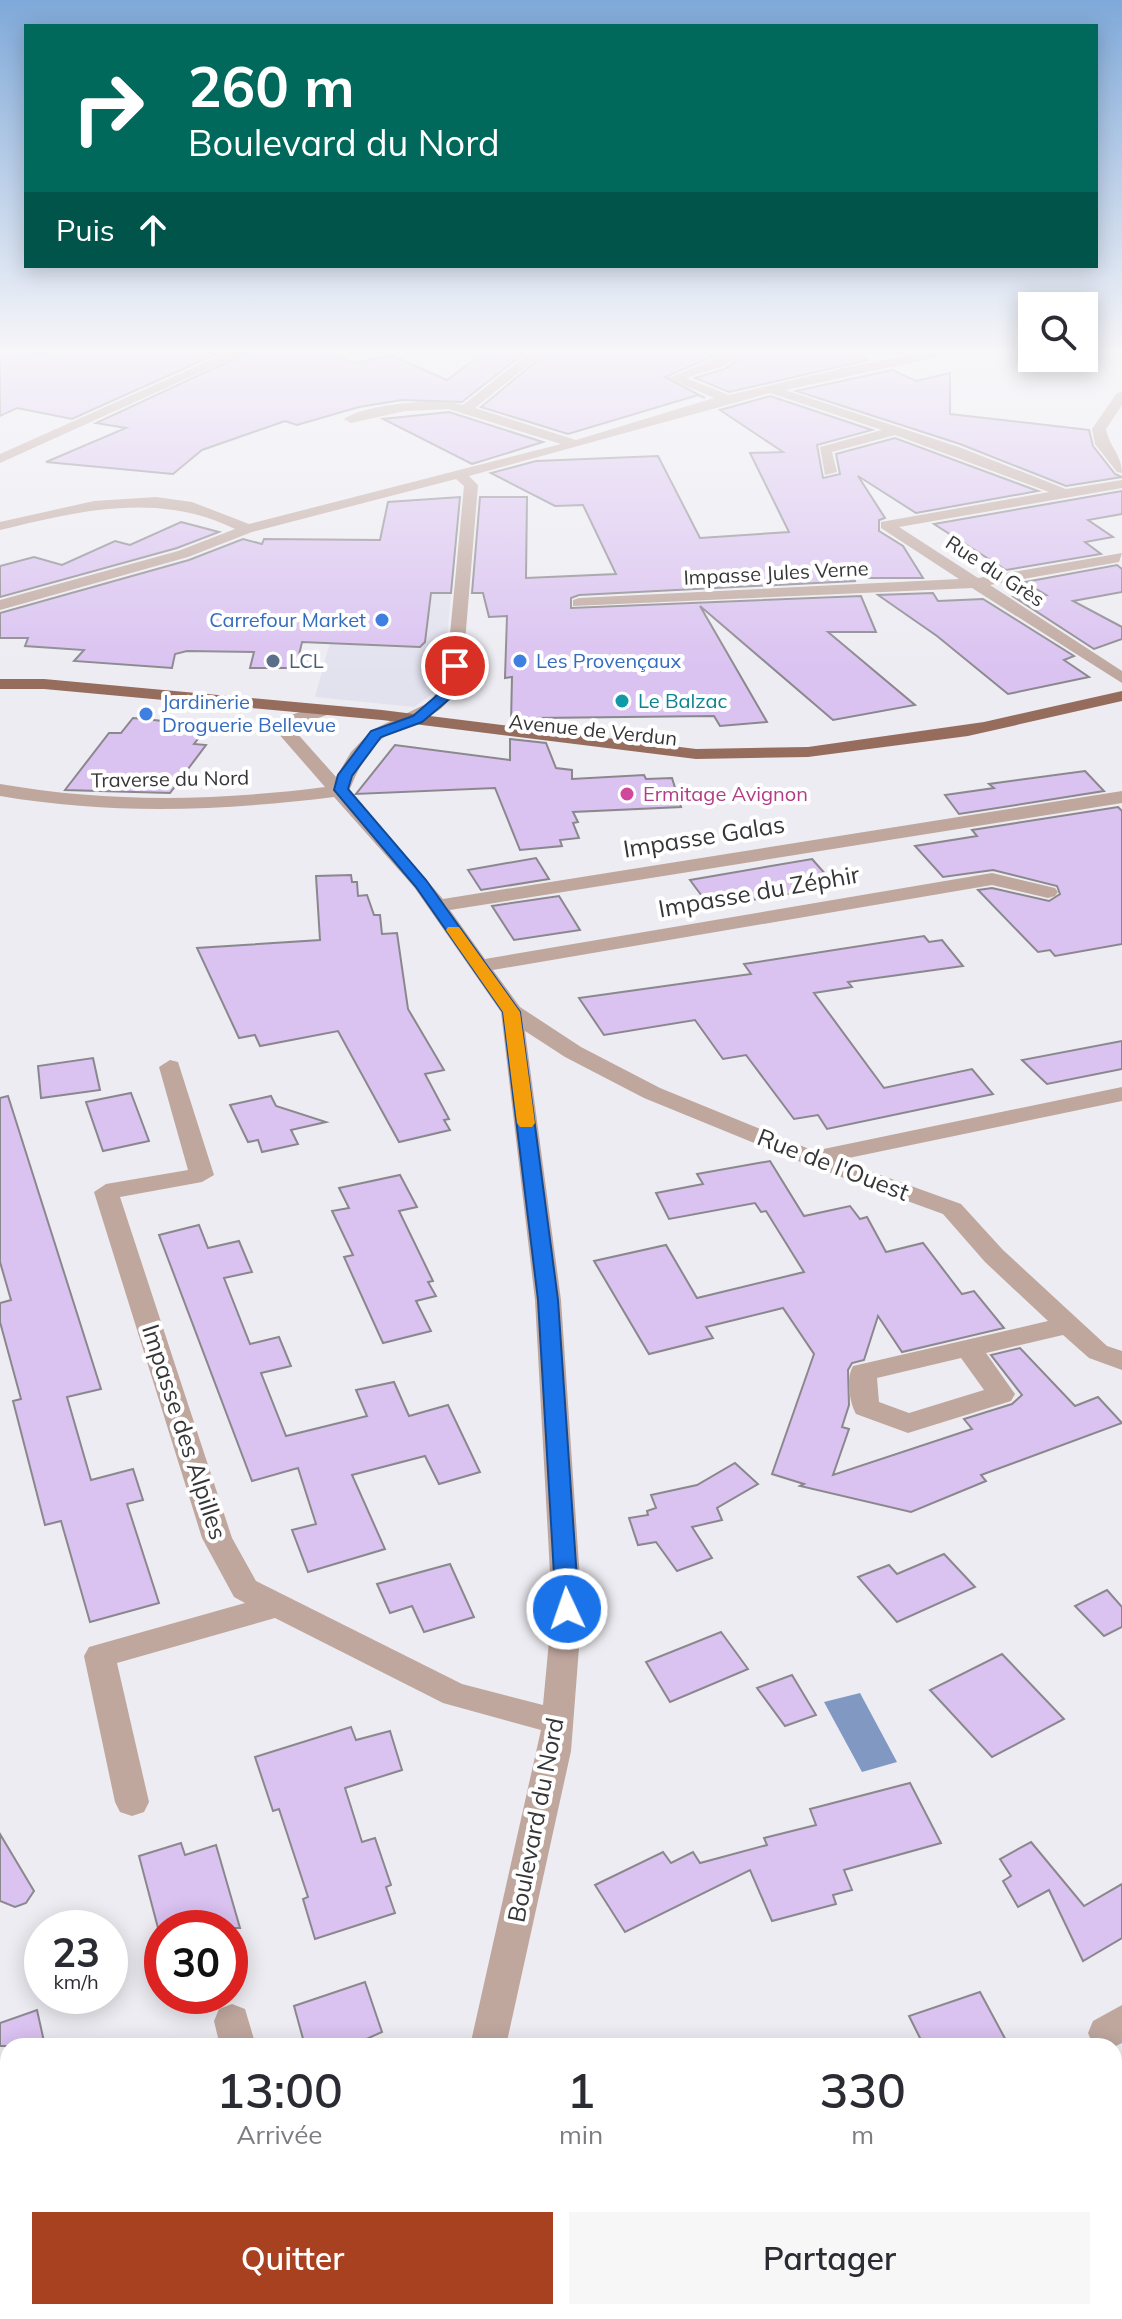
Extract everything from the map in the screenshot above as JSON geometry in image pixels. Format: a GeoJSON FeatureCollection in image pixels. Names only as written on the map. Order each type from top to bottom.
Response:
{"type":"FeatureCollection","features":[{"type":"Feature","properties":{"kind":"main road","name":"Avenue de Verdun"},"geometry":{"type":"LineString","coordinates":[[0,684],[72,686],[418,719],[648,750],[709,754],[836,749],[983,727]]}},
{"type":"Feature","properties":{"kind":"main road","name":"Avenue de Verdun"},"geometry":{"type":"LineString","coordinates":[[198,700],[293,720],[668,762],[738,764],[813,761],[904,748],[1122,696]]}},
{"type":"Feature","properties":{"kind":"street"},"geometry":{"type":"LineString","coordinates":[[0,605],[183,554],[247,529],[518,458]]}},
{"type":"Feature","properties":{"kind":"street"},"geometry":{"type":"LineString","coordinates":[[827,458],[830,472]]}},
{"type":"Feature","properties":{"kind":"street"},"geometry":{"type":"LineString","coordinates":[[969,458],[1066,494]]}},
{"type":"Feature","properties":{"kind":"street"},"geometry":{"type":"LineString","coordinates":[[341,790],[345,775],[384,729],[418,719],[448,693],[455,666],[471,485],[457,473]]}},
{"type":"Feature","properties":{"kind":"street","name":"Rue du Grès"},"geometry":{"type":"LineString","coordinates":[[1122,484],[886,525],[1122,678]]}},
{"type":"Feature","properties":{"kind":"street"},"geometry":{"type":"LineString","coordinates":[[0,526],[122,501],[189,503],[247,529]]}},
{"type":"Feature","properties":{"kind":"street","name":"Impasse Jules Verne"},"geometry":{"type":"LineString","coordinates":[[579,603],[976,583],[1119,557]]}},
{"type":"Feature","properties":{"kind":"street"},"geometry":{"type":"LineString","coordinates":[[293,720],[324,710]]}},
{"type":"Feature","properties":{"kind":"street","name":"Boulevard du Nord"},"geometry":{"type":"LineString","coordinates":[[293,720],[286,732],[341,790],[437,906],[512,1012],[551,1346],[567,1609],[555,1751],[490,2038]]}},
{"type":"Feature","properties":{"kind":"street","name":"Traverse du Nord"},"geometry":{"type":"LineString","coordinates":[[0,790],[53,801],[211,805],[341,790]]}},
{"type":"Feature","properties":{"kind":"street","name":"Impasse Galas"},"geometry":{"type":"LineString","coordinates":[[437,906],[1122,797]]}},
{"type":"Feature","properties":{"kind":"street","name":"Impasse du Zéphir"},"geometry":{"type":"LineString","coordinates":[[479,966],[992,879],[1048,892]]}},
{"type":"Feature","properties":{"kind":"street","name":"Rue de l'Ouest"},"geometry":{"type":"LineString","coordinates":[[512,1012],[573,1052],[652,1093],[811,1158],[952,1209],[994,1256],[1098,1352],[1122,1361]]}},
{"type":"Feature","properties":{"kind":"street","name":"Impasse des Alpilles"},"geometry":{"type":"LineString","coordinates":[[170,1067],[202,1175],[106,1192],[217,1538],[245,1589],[454,1694],[557,1722]]}},
{"type":"Feature","properties":{"kind":"street"},"geometry":{"type":"LineString","coordinates":[[811,1158],[1122,1094]]}},
{"type":"Feature","properties":{"kind":"street"},"geometry":{"type":"LineString","coordinates":[[968,1348],[1001,1394],[908,1423],[866,1407],[863,1372],[1068,1325]]}},
{"type":"Feature","properties":{"kind":"street"},"geometry":{"type":"LineString","coordinates":[[132,1802],[100,1656],[278,1605]]}},
{"type":"Feature","properties":{"kind":"shaded area"},"geometry":{"type":"Polygon","coordinates":[[[453,567],[443,686],[414,707],[315,697],[350,569],[453,567]]]}},
{"type":"Feature","properties":{"kind":"water"},"geometry":{"type":"Polygon","coordinates":[[[860,1693],[897,1762],[862,1772],[824,1702],[860,1693]]]}},
{"type":"Feature","properties":{"kind":"building"},"geometry":{"type":"Polygon","coordinates":[[[55,458],[192,458],[173,474],[46,462],[55,458]]]}},
{"type":"Feature","properties":{"kind":"building"},"geometry":{"type":"Polygon","coordinates":[[[461,458],[491,458],[472,464],[461,458]]]}},
{"type":"Feature","properties":{"kind":"building"},"geometry":{"type":"Polygon","coordinates":[[[659,458],[700,538],[789,532],[753,458],[819,458],[823,478],[840,474],[837,458],[950,458],[1038,491],[916,513],[858,476],[885,518],[879,520],[879,531],[903,546],[923,578],[854,578],[855,581],[579,595],[571,598],[571,608],[861,596],[876,632],[828,632],[915,705],[833,720],[700,606],[767,722],[720,726],[714,716],[537,718],[540,727],[511,723],[512,677],[505,678],[507,616],[489,617],[483,593],[472,593],[480,497],[527,497],[526,578],[616,574],[583,505],[555,506],[491,473],[536,461],[659,458]]]}},
{"type":"Feature","properties":{"kind":"building"},"geometry":{"type":"Polygon","coordinates":[[[996,458],[1103,458],[1115,474],[1122,477],[1066,486],[996,458]]]}},
{"type":"Feature","properties":{"kind":"building"},"geometry":{"type":"Polygon","coordinates":[[[1122,491],[1122,514],[1088,520],[1113,537],[1085,542],[1101,554],[1006,570],[934,524],[1122,491]]]}},
{"type":"Feature","properties":{"kind":"building"},"geometry":{"type":"Polygon","coordinates":[[[460,497],[451,593],[431,593],[425,642],[420,647],[302,642],[296,668],[250,668],[254,652],[187,651],[175,654],[172,668],[74,661],[84,650],[25,646],[28,638],[0,638],[0,613],[189,560],[243,539],[262,544],[264,539],[380,540],[388,502],[460,497]]]}},
{"type":"Feature","properties":{"kind":"building"},"geometry":{"type":"Polygon","coordinates":[[[181,522],[219,532],[177,548],[0,597],[0,566],[34,557],[62,565],[115,541],[130,545],[181,522]]]}},
{"type":"Feature","properties":{"kind":"building"},"geometry":{"type":"Polygon","coordinates":[[[1117,565],[1122,569],[1122,592],[1073,601],[1122,627],[1122,639],[1094,649],[1014,597],[1046,595],[1025,582],[1117,565]]]}},
{"type":"Feature","properties":{"kind":"building"},"geometry":{"type":"Polygon","coordinates":[[[933,593],[938,601],[983,599],[1074,656],[1064,660],[1089,677],[1008,694],[937,636],[878,595],[933,593]]]}},
{"type":"Feature","properties":{"kind":"building"},"geometry":{"type":"Polygon","coordinates":[[[133,718],[205,725],[202,728],[206,729],[194,744],[206,745],[170,793],[65,790],[109,733],[121,733],[133,718]]]}},
{"type":"Feature","properties":{"kind":"building"},"geometry":{"type":"Polygon","coordinates":[[[510,739],[546,743],[556,768],[572,770],[572,779],[644,775],[646,779],[672,778],[681,807],[573,812],[578,822],[573,823],[579,838],[560,840],[562,846],[520,850],[495,788],[356,794],[395,745],[510,760],[510,739]]]}},
{"type":"Feature","properties":{"kind":"building"},"geometry":{"type":"Polygon","coordinates":[[[1085,771],[1104,791],[959,814],[945,795],[994,788],[989,784],[1085,771]]]}},
{"type":"Feature","properties":{"kind":"building"},"geometry":{"type":"Polygon","coordinates":[[[1118,807],[1122,811],[1122,944],[1055,956],[1050,950],[1038,952],[978,890],[992,888],[1049,901],[1060,894],[1057,886],[993,870],[943,877],[915,846],[977,836],[972,830],[1118,807]]]}},
{"type":"Feature","properties":{"kind":"building"},"geometry":{"type":"Polygon","coordinates":[[[536,858],[549,879],[481,890],[468,870],[536,858]]]}},
{"type":"Feature","properties":{"kind":"building"},"geometry":{"type":"Polygon","coordinates":[[[812,859],[836,886],[710,907],[690,880],[812,859]]]}},
{"type":"Feature","properties":{"kind":"building"},"geometry":{"type":"Polygon","coordinates":[[[351,875],[352,882],[357,882],[358,896],[367,895],[374,915],[380,915],[382,934],[397,933],[408,1009],[444,1070],[425,1074],[449,1119],[444,1120],[450,1130],[399,1142],[338,1031],[260,1046],[255,1035],[239,1038],[197,948],[320,940],[316,876],[351,875]]]}},
{"type":"Feature","properties":{"kind":"building"},"geometry":{"type":"Polygon","coordinates":[[[559,896],[580,930],[514,940],[492,906],[559,896]]]}},
{"type":"Feature","properties":{"kind":"building"},"geometry":{"type":"Polygon","coordinates":[[[924,936],[929,942],[942,940],[963,966],[848,982],[852,987],[814,993],[884,1088],[972,1069],[993,1094],[827,1129],[818,1115],[794,1119],[746,1055],[723,1059],[695,1020],[604,1035],[579,998],[751,974],[744,964],[924,936]]]}},
{"type":"Feature","properties":{"kind":"building"},"geometry":{"type":"Polygon","coordinates":[[[1122,1041],[1122,1069],[1047,1084],[1022,1060],[1122,1041]]]}},
{"type":"Feature","properties":{"kind":"building"},"geometry":{"type":"Polygon","coordinates":[[[93,1058],[100,1090],[41,1098],[38,1066],[93,1058]]]}},
{"type":"Feature","properties":{"kind":"building"},"geometry":{"type":"Polygon","coordinates":[[[131,1093],[149,1141],[103,1151],[86,1102],[131,1093]]]}},
{"type":"Feature","properties":{"kind":"building"},"geometry":{"type":"Polygon","coordinates":[[[8,1096],[101,1389],[67,1397],[91,1480],[133,1469],[143,1500],[127,1504],[159,1603],[90,1622],[61,1521],[45,1525],[13,1401],[21,1399],[0,1322],[0,1303],[11,1300],[0,1262],[0,1098],[8,1096]]]}},
{"type":"Feature","properties":{"kind":"building"},"geometry":{"type":"Polygon","coordinates":[[[271,1096],[276,1106],[326,1122],[291,1130],[298,1144],[262,1152],[258,1140],[248,1142],[230,1105],[271,1096]]]}},
{"type":"Feature","properties":{"kind":"building"},"geometry":{"type":"Polygon","coordinates":[[[770,1161],[804,1216],[850,1206],[860,1219],[867,1217],[886,1252],[923,1243],[962,1294],[974,1291],[1004,1328],[902,1352],[878,1316],[864,1360],[852,1363],[848,1370],[849,1405],[842,1427],[849,1429],[833,1475],[972,1429],[964,1419],[1012,1404],[1022,1395],[991,1355],[1020,1348],[1075,1406],[1098,1397],[1122,1423],[981,1475],[986,1481],[911,1512],[800,1486],[804,1484],[772,1474],[814,1354],[783,1308],[706,1327],[713,1338],[649,1354],[594,1261],[666,1245],[697,1298],[804,1272],[766,1211],[761,1212],[755,1203],[669,1219],[656,1193],[703,1184],[697,1174],[770,1161]]]}},
{"type":"Feature","properties":{"kind":"building"},"geometry":{"type":"Polygon","coordinates":[[[400,1175],[417,1207],[399,1211],[433,1281],[428,1282],[436,1296],[416,1301],[431,1331],[383,1343],[344,1257],[353,1255],[332,1211],[349,1208],[339,1188],[400,1175]]]}},
{"type":"Feature","properties":{"kind":"building"},"geometry":{"type":"Polygon","coordinates":[[[199,1225],[208,1248],[239,1241],[252,1272],[224,1278],[250,1344],[279,1337],[291,1366],[261,1373],[286,1436],[367,1416],[356,1390],[394,1382],[409,1416],[448,1405],[480,1472],[439,1484],[425,1456],[352,1475],[385,1549],[308,1572],[292,1530],[316,1524],[298,1468],[252,1481],[159,1235],[199,1225]]]}},
{"type":"Feature","properties":{"kind":"building"},"geometry":{"type":"Polygon","coordinates":[[[735,1463],[758,1484],[717,1508],[722,1520],[692,1527],[712,1558],[677,1571],[656,1542],[638,1545],[629,1518],[648,1515],[647,1511],[656,1508],[651,1495],[697,1485],[735,1463]]]}},
{"type":"Feature","properties":{"kind":"building"},"geometry":{"type":"Polygon","coordinates":[[[944,1554],[975,1587],[897,1622],[858,1577],[889,1565],[897,1574],[944,1554]]]}},
{"type":"Feature","properties":{"kind":"building"},"geometry":{"type":"Polygon","coordinates":[[[450,1564],[474,1617],[424,1632],[412,1606],[390,1613],[377,1584],[450,1564]]]}},
{"type":"Feature","properties":{"kind":"building"},"geometry":{"type":"Polygon","coordinates":[[[1107,1590],[1122,1607],[1122,1627],[1104,1636],[1075,1606],[1107,1590]]]}},
{"type":"Feature","properties":{"kind":"building"},"geometry":{"type":"Polygon","coordinates":[[[721,1632],[748,1669],[670,1702],[646,1662],[721,1632]]]}},
{"type":"Feature","properties":{"kind":"building"},"geometry":{"type":"Polygon","coordinates":[[[1002,1654],[1064,1719],[992,1757],[930,1690],[1002,1654]]]}},
{"type":"Feature","properties":{"kind":"building"},"geometry":{"type":"Polygon","coordinates":[[[792,1675],[816,1715],[785,1726],[757,1688],[792,1675]]]}},
{"type":"Feature","properties":{"kind":"building"},"geometry":{"type":"Polygon","coordinates":[[[351,1727],[356,1740],[390,1731],[402,1770],[345,1788],[362,1842],[375,1838],[391,1885],[386,1887],[395,1913],[315,1939],[303,1899],[308,1897],[279,1809],[273,1811],[255,1757],[351,1727]]]}},
{"type":"Feature","properties":{"kind":"building"},"geometry":{"type":"Polygon","coordinates":[[[910,1783],[941,1843],[844,1870],[852,1890],[833,1895],[836,1904],[772,1921],[750,1870],[625,1932],[595,1885],[663,1852],[671,1863],[693,1852],[700,1863],[767,1845],[764,1838],[816,1825],[810,1809],[910,1783]]]}},
{"type":"Feature","properties":{"kind":"building"},"geometry":{"type":"Polygon","coordinates":[[[0,1834],[34,1891],[26,1903],[15,1907],[0,1901],[0,1834]]]}},
{"type":"Feature","properties":{"kind":"building"},"geometry":{"type":"Polygon","coordinates":[[[1031,1842],[1084,1906],[1122,1884],[1122,1938],[1083,1961],[1049,1890],[1018,1907],[1003,1881],[1011,1876],[1000,1859],[1031,1842]]]}},
{"type":"Feature","properties":{"kind":"building"},"geometry":{"type":"Polygon","coordinates":[[[181,1843],[185,1855],[216,1845],[235,1910],[153,1910],[139,1856],[181,1843]]]}},
{"type":"Feature","properties":{"kind":"building"},"geometry":{"type":"Polygon","coordinates":[[[365,1982],[382,2032],[368,2038],[303,2038],[294,2006],[365,1982]]]}},
{"type":"Feature","properties":{"kind":"building"},"geometry":{"type":"Polygon","coordinates":[[[980,1992],[1005,2038],[920,2038],[909,2016],[980,1992]]]}},
{"type":"Feature","properties":{"kind":"building"},"geometry":{"type":"Polygon","coordinates":[[[26,2014],[38,2014],[43,2038],[0,2038],[0,2023],[26,2014]]]}},
{"type":"Feature","properties":{"kind":"slow traffic"},"geometry":{"type":"LineString","coordinates":[[454,930],[512,1012],[526,1123]]}},
{"type":"Feature","properties":{"kind":"place","name":"Carrefour Market"},"geometry":{"type":"Point","coordinates":[382,620]}},
{"type":"Feature","properties":{"kind":"place","name":"LCL"},"geometry":{"type":"Point","coordinates":[273,661]}},
{"type":"Feature","properties":{"kind":"place","name":"Les Provençaux"},"geometry":{"type":"Point","coordinates":[520,661]}},
{"type":"Feature","properties":{"kind":"place","name":"Le Balzac"},"geometry":{"type":"Point","coordinates":[622,701]}},
{"type":"Feature","properties":{"kind":"place","name":"Jardinerie Droguerie Bellevue"},"geometry":{"type":"Point","coordinates":[146,714]}},
{"type":"Feature","properties":{"kind":"place","name":"Ermitage Avignon"},"geometry":{"type":"Point","coordinates":[627,794]}},
{"type":"Feature","properties":{"kind":"route"},"geometry":{"type":"LineString","coordinates":[[455,666],[448,693],[431,711],[418,719],[376,734],[345,775],[341,790],[421,883],[512,1012],[548,1300],[567,1609]]}}]}
